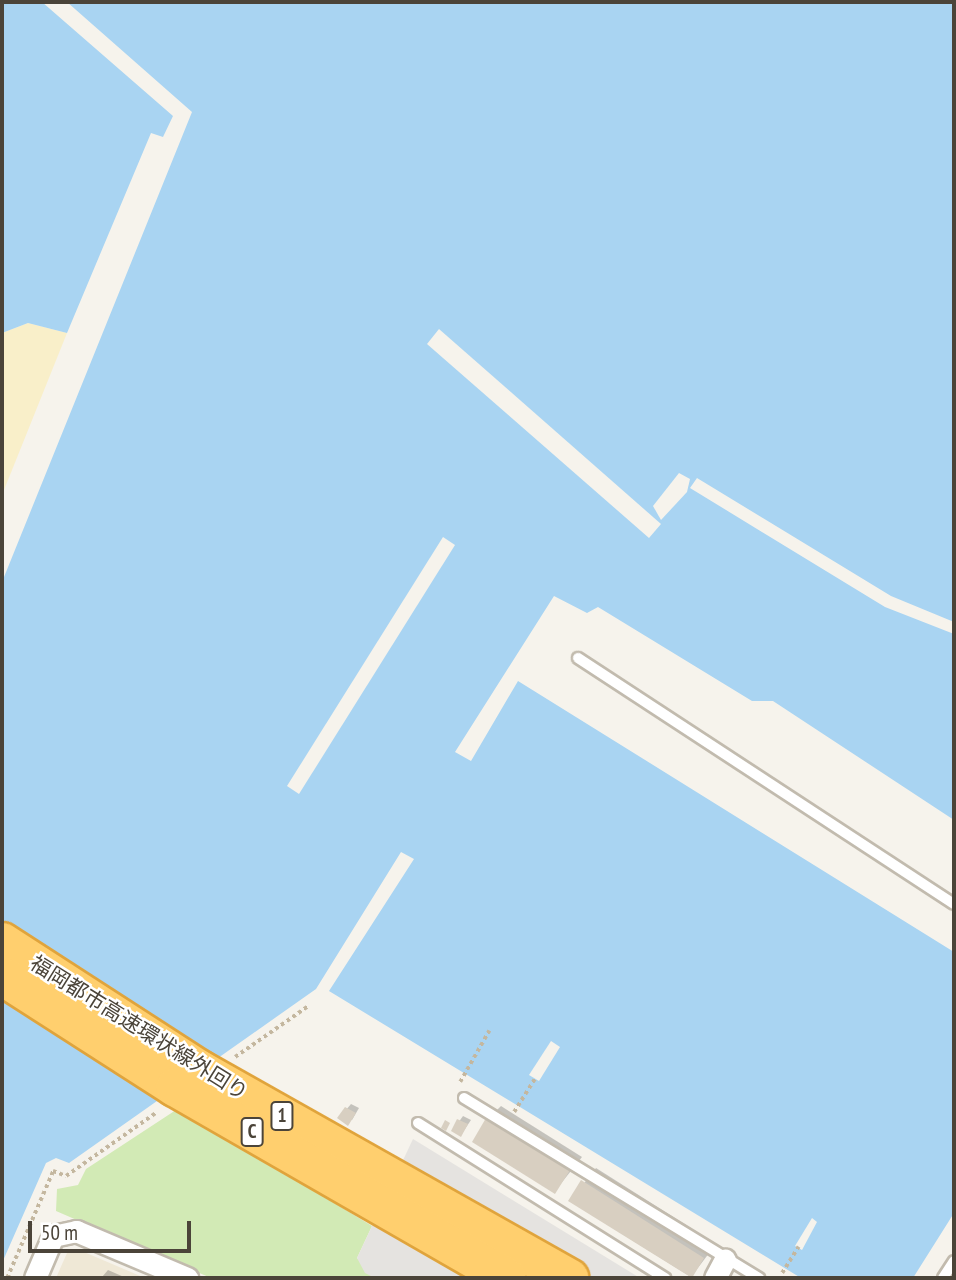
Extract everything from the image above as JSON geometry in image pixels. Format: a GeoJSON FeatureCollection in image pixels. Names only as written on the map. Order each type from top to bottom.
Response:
{"type":"FeatureCollection","features":[{"type":"Feature","properties":{"kind":"highway","name":"福岡都市高速環状線外回り"},"geometry":{"type":"LineString","coordinates":[[2,942],[200,1070],[569,1278]]}},
{"type":"Feature","properties":{"kind":"highway","name":"C"},"geometry":{"type":"LineString","coordinates":[[2,976],[174,1087],[507,1278]]}},
{"type":"Feature","properties":{"kind":"street"},"geometry":{"type":"LineString","coordinates":[[35,1278],[53,1236],[76,1231],[187,1278]]}},
{"type":"Feature","properties":{"kind":"street"},"geometry":{"type":"LineString","coordinates":[[715,1278],[724,1259]]}},
{"type":"Feature","properties":{"kind":"lane"},"geometry":{"type":"LineString","coordinates":[[578,658],[954,904]]}},
{"type":"Feature","properties":{"kind":"lane"},"geometry":{"type":"LineString","coordinates":[[464,1098],[759,1278]]}},
{"type":"Feature","properties":{"kind":"lane"},"geometry":{"type":"LineString","coordinates":[[418,1123],[664,1278]]}},
{"type":"Feature","properties":{"kind":"lane"},"geometry":{"type":"LineString","coordinates":[[943,1278],[954,1261]]}},
{"type":"Feature","properties":{"kind":"path"},"geometry":{"type":"LineString","coordinates":[[460,1082],[489,1031]]}},
{"type":"Feature","properties":{"kind":"path"},"geometry":{"type":"LineString","coordinates":[[512,1115],[535,1078]]}},
{"type":"Feature","properties":{"kind":"path"},"geometry":{"type":"LineString","coordinates":[[7,1278],[53,1171]]}},
{"type":"Feature","properties":{"kind":"path"},"geometry":{"type":"LineString","coordinates":[[782,1272],[798,1247]]}},
{"type":"Feature","properties":{"kind":"shaded area"},"geometry":{"type":"Polygon","coordinates":[[[413,1139],[640,1278],[375,1278],[365,1273],[357,1258],[413,1139]]]}},
{"type":"Feature","properties":{"kind":"shaded area"},"geometry":{"type":"Polygon","coordinates":[[[77,1249],[145,1278],[56,1278],[67,1253],[77,1249]]]}},
{"type":"Feature","properties":{"kind":"green space"},"geometry":{"type":"Polygon","coordinates":[[[179,1108],[372,1226],[357,1258],[375,1278],[211,1278],[56,1211],[57,1189],[78,1185],[86,1169],[179,1108]]]}},
{"type":"Feature","properties":{"kind":"sand"},"geometry":{"type":"Polygon","coordinates":[[[28,323],[67,333],[2,495],[2,333],[28,323]]]}},
{"type":"Feature","properties":{"kind":"water"},"geometry":{"type":"Polygon","coordinates":[[[2,2],[42,2],[173,116],[163,137],[151,133],[67,333],[28,323],[2,333],[2,2]]]}},
{"type":"Feature","properties":{"kind":"water"},"geometry":{"type":"Polygon","coordinates":[[[67,2],[954,2],[954,820],[773,701],[752,701],[598,607],[587,613],[554,596],[455,752],[471,761],[518,681],[954,952],[954,1213],[913,1278],[801,1278],[329,991],[414,859],[401,852],[316,989],[69,1163],[56,1158],[46,1163],[2,1263],[2,582],[192,112],[67,2]]]}},
{"type":"Feature","properties":{"kind":"pier"},"geometry":{"type":"Polygon","coordinates":[[[439,329],[661,524],[649,538],[427,344],[439,329]]]}},
{"type":"Feature","properties":{"kind":"pier"},"geometry":{"type":"Polygon","coordinates":[[[679,473],[690,479],[687,492],[661,520],[653,506],[679,473]]]}},
{"type":"Feature","properties":{"kind":"pier"},"geometry":{"type":"Polygon","coordinates":[[[697,478],[891,596],[954,622],[954,634],[885,607],[690,488],[697,478]]]}},
{"type":"Feature","properties":{"kind":"pier"},"geometry":{"type":"Polygon","coordinates":[[[443,537],[455,545],[299,794],[287,786],[443,537]]]}},
{"type":"Feature","properties":{"kind":"pier"},"geometry":{"type":"Polygon","coordinates":[[[551,1041],[560,1047],[539,1081],[529,1075],[551,1041]]]}},
{"type":"Feature","properties":{"kind":"pier"},"geometry":{"type":"Polygon","coordinates":[[[812,1218],[817,1222],[802,1250],[795,1246],[812,1218]]]}},
{"type":"Feature","properties":{"kind":"building"},"geometry":{"type":"Polygon","coordinates":[[[345,1107],[356,1113],[348,1126],[337,1118],[345,1107]]]}},
{"type":"Feature","properties":{"kind":"building"},"geometry":{"type":"Polygon","coordinates":[[[486,1118],[570,1170],[555,1194],[472,1142],[486,1118]]]}},
{"type":"Feature","properties":{"kind":"building"},"geometry":{"type":"Polygon","coordinates":[[[457,1119],[468,1124],[461,1137],[451,1131],[457,1119]]]}},
{"type":"Feature","properties":{"kind":"building"},"geometry":{"type":"Polygon","coordinates":[[[445,1120],[450,1123],[446,1131],[441,1128],[445,1120]]]}},
{"type":"Feature","properties":{"kind":"building"},"geometry":{"type":"Polygon","coordinates":[[[581,1180],[704,1258],[692,1278],[568,1201],[581,1180]]]}}]}
